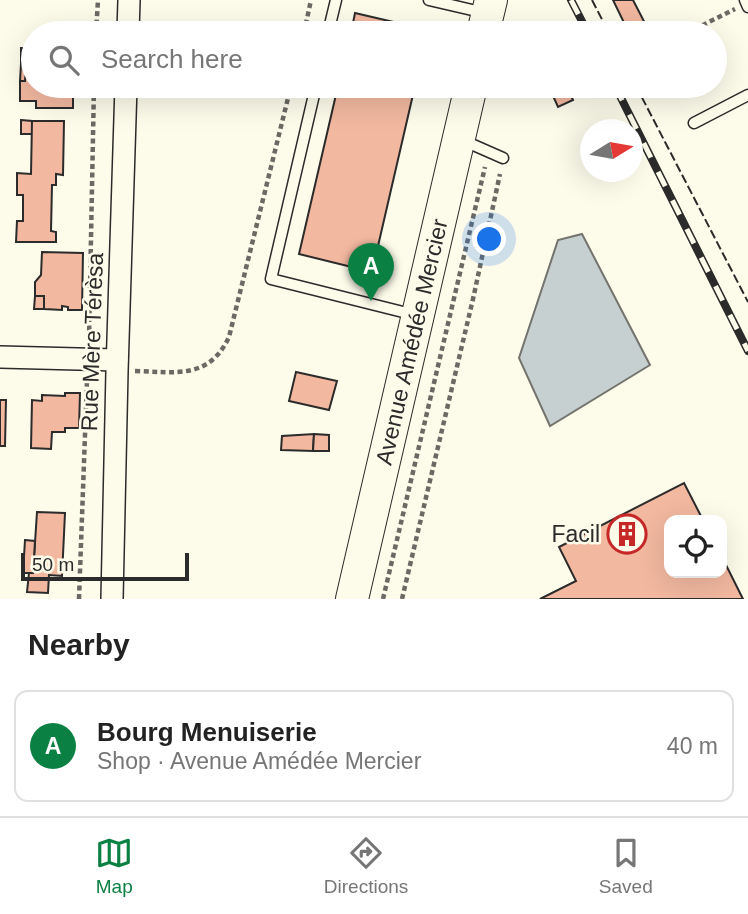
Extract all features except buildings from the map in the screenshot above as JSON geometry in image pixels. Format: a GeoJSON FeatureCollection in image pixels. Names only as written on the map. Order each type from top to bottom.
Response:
{"type":"FeatureCollection","features":[{"type":"Feature","properties":{"kind":"main road","name":"Avenue Amédée Mercier"},"geometry":{"type":"LineString","coordinates":[[352,599],[468,98]]}},
{"type":"Feature","properties":{"kind":"street"},"geometry":{"type":"LineString","coordinates":[[129,21],[130,0]]}},
{"type":"Feature","properties":{"kind":"street","name":"Rue Mère Térèsa"},"geometry":{"type":"LineString","coordinates":[[112,599],[126,98]]}},
{"type":"Feature","properties":{"kind":"street"},"geometry":{"type":"LineString","coordinates":[[0,357],[117,365]]}},
{"type":"Feature","properties":{"kind":"lane"},"geometry":{"type":"LineString","coordinates":[[331,21],[336,0]]}},
{"type":"Feature","properties":{"kind":"lane"},"geometry":{"type":"LineString","coordinates":[[429,0],[488,10]]}},
{"type":"Feature","properties":{"kind":"lane"},"geometry":{"type":"LineString","coordinates":[[694,123],[748,95]]}},
{"type":"Feature","properties":{"kind":"lane"},"geometry":{"type":"LineString","coordinates":[[313,98],[271,279],[418,316]]}},
{"type":"Feature","properties":{"kind":"lane"},"geometry":{"type":"LineString","coordinates":[[459,139],[503,158]]}},
{"type":"Feature","properties":{"kind":"path"},"geometry":{"type":"LineString","coordinates":[[97,21],[98,0]]}},
{"type":"Feature","properties":{"kind":"path"},"geometry":{"type":"LineString","coordinates":[[307,21],[311,0]]}},
{"type":"Feature","properties":{"kind":"path"},"geometry":{"type":"LineString","coordinates":[[711,21],[746,3]]}},
{"type":"Feature","properties":{"kind":"path"},"geometry":{"type":"LineString","coordinates":[[117,365],[185,372],[207,366],[222,352],[229,337],[288,98]]}},
{"type":"Feature","properties":{"kind":"path"},"geometry":{"type":"LineString","coordinates":[[383,599],[489,152]]}},
{"type":"Feature","properties":{"kind":"path"},"geometry":{"type":"LineString","coordinates":[[402,599],[474,299],[503,158]]}},
{"type":"Feature","properties":{"kind":"shaded area"},"geometry":{"type":"Polygon","coordinates":[[[582,234],[650,365],[550,426],[519,358],[558,240],[582,234]]]}},
{"type":"Feature","properties":{"kind":"railway"},"geometry":{"type":"LineString","coordinates":[[571,0],[582,21]]}},
{"type":"Feature","properties":{"kind":"railway"},"geometry":{"type":"LineString","coordinates":[[621,98],[748,351]]}},
{"type":"Feature","properties":{"kind":"fence"},"geometry":{"type":"LineString","coordinates":[[592,0],[603,21]]}},
{"type":"Feature","properties":{"kind":"fence"},"geometry":{"type":"LineString","coordinates":[[642,98],[748,302]]}},
{"type":"Feature","properties":{"kind":"place","name":"Bourg Menuiserie"},"geometry":{"type":"Point","coordinates":[371,301]}},
{"type":"Feature","properties":{"kind":"place","name":"Facil"},"geometry":{"type":"Point","coordinates":[627,534]}}]}
